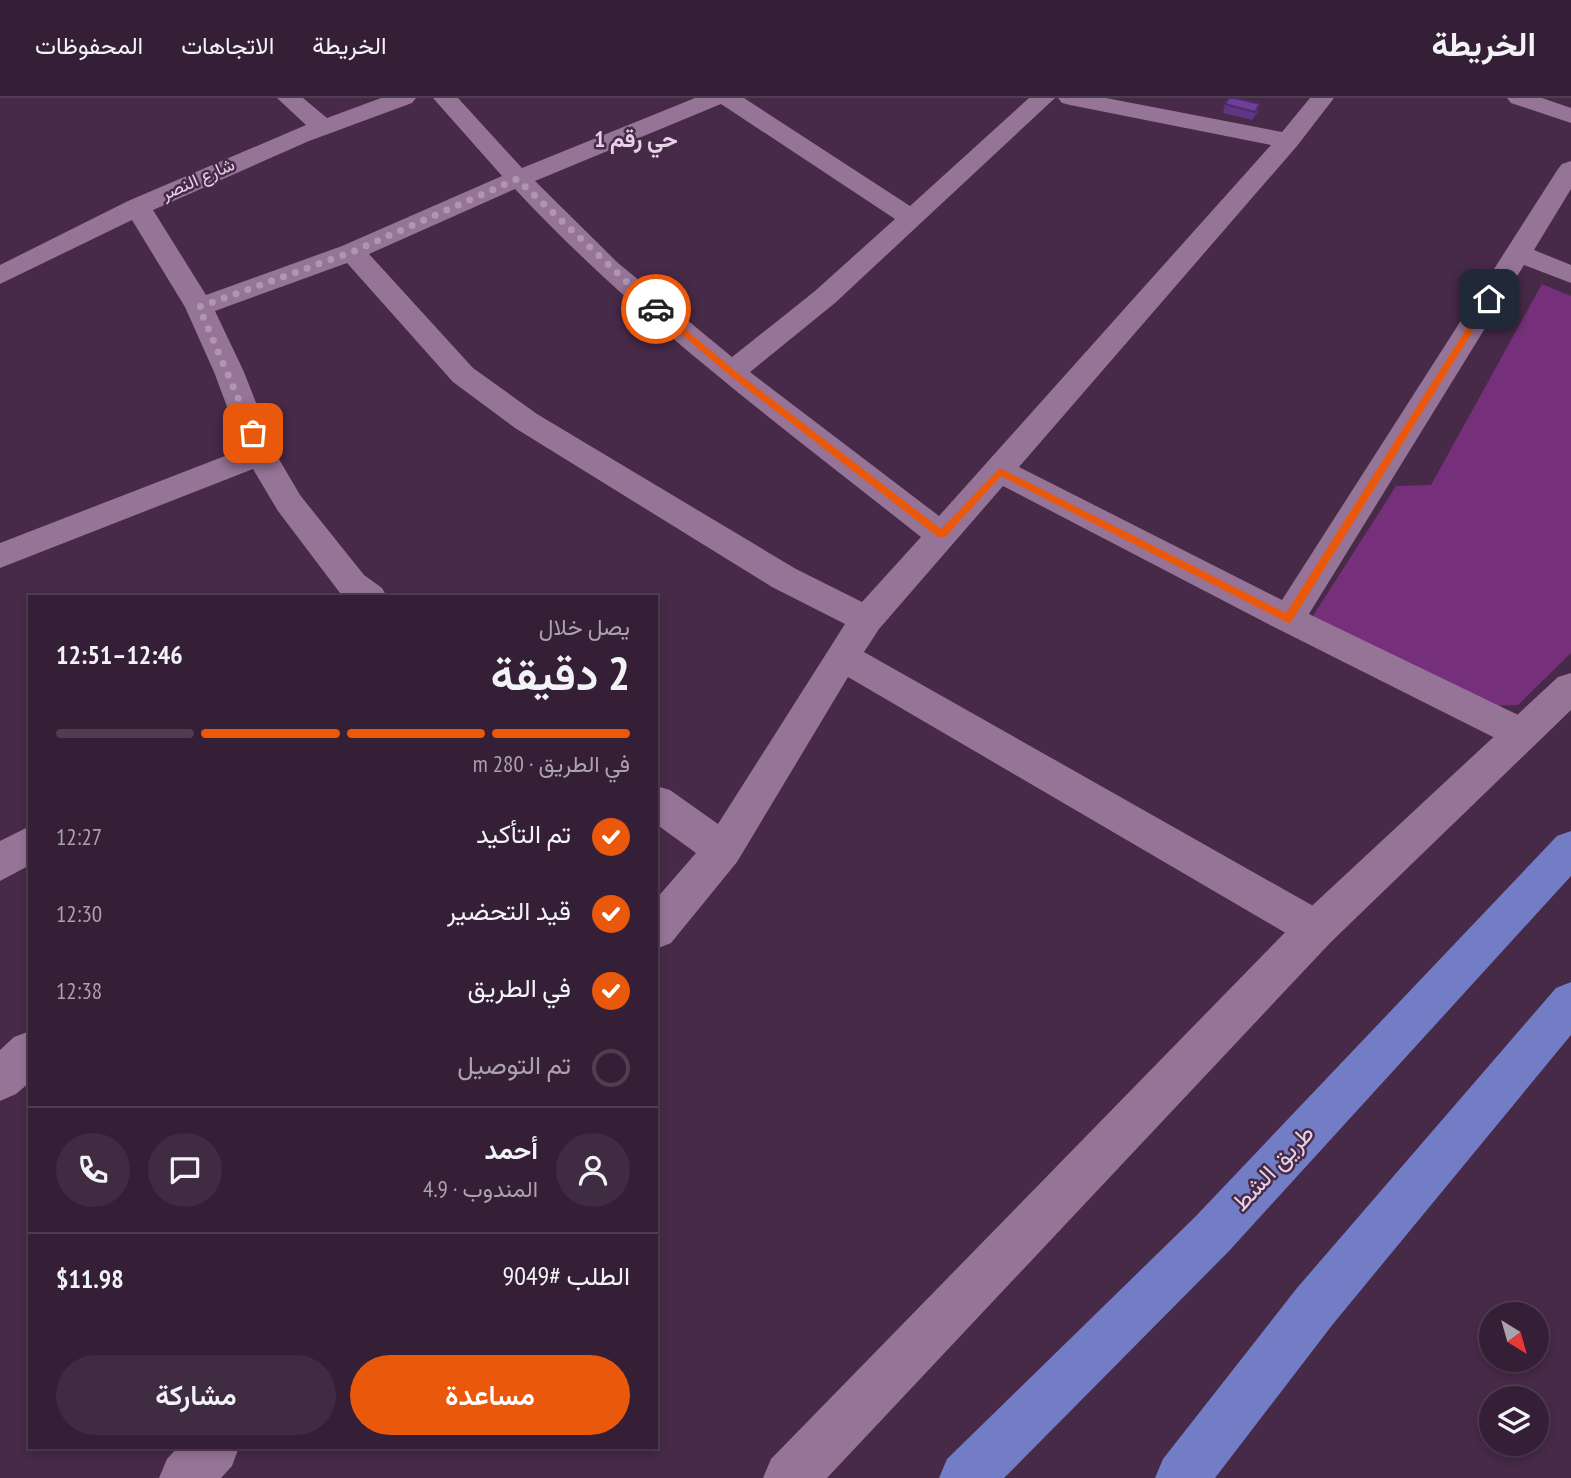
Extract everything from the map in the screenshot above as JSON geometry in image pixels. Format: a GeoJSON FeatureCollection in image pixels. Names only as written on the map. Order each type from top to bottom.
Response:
{"type":"FeatureCollection","features":[{"type":"Feature","properties":{"kind":"main road","name":"طريق الشط"},"geometry":{"type":"LineString","coordinates":[[966,1478],[1212,1234],[1571,848]]}},
{"type":"Feature","properties":{"kind":"main road"},"geometry":{"type":"LineString","coordinates":[[1182,1478],[1315,1306],[1571,1002]]}},
{"type":"Feature","properties":{"kind":"street"},"geometry":{"type":"LineString","coordinates":[[289,98],[322,126]]}},
{"type":"Feature","properties":{"kind":"street","name":"شارع النصر"},"geometry":{"type":"LineString","coordinates":[[0,276],[136,206],[322,126],[404,98]]}},
{"type":"Feature","properties":{"kind":"street"},"geometry":{"type":"LineString","coordinates":[[445,98],[517,179],[632,289],[731,372],[941,535]]}},
{"type":"Feature","properties":{"kind":"street"},"geometry":{"type":"LineString","coordinates":[[199,307],[352,252],[517,179],[716,98]]}},
{"type":"Feature","properties":{"kind":"street"},"geometry":{"type":"LineString","coordinates":[[728,98],[912,219]]}},
{"type":"Feature","properties":{"kind":"street"},"geometry":{"type":"LineString","coordinates":[[731,372],[825,297],[1042,98]]}},
{"type":"Feature","properties":{"kind":"street"},"geometry":{"type":"LineString","coordinates":[[1070,98],[1288,141]]}},
{"type":"Feature","properties":{"kind":"street"},"geometry":{"type":"LineString","coordinates":[[658,928],[723,850],[867,620],[1288,141],[1322,98]]}},
{"type":"Feature","properties":{"kind":"street"},"geometry":{"type":"LineString","coordinates":[[1520,98],[1571,116]]}},
{"type":"Feature","properties":{"kind":"street"},"geometry":{"type":"LineString","coordinates":[[1288,619],[1571,169]]}},
{"type":"Feature","properties":{"kind":"street"},"geometry":{"type":"LineString","coordinates":[[136,206],[199,307],[229,372],[260,454],[289,503],[353,592]]}},
{"type":"Feature","properties":{"kind":"street"},"geometry":{"type":"LineString","coordinates":[[352,252],[463,375],[526,421],[784,578],[867,620]]}},
{"type":"Feature","properties":{"kind":"street"},"geometry":{"type":"LineString","coordinates":[[1518,253],[1571,275]]}},
{"type":"Feature","properties":{"kind":"street"},"geometry":{"type":"LineString","coordinates":[[6,544],[260,454]]}},
{"type":"Feature","properties":{"kind":"street"},"geometry":{"type":"LineString","coordinates":[[1000,471],[1288,619],[1522,734]]}},
{"type":"Feature","properties":{"kind":"street"},"geometry":{"type":"LineString","coordinates":[[842,656],[1316,929]]}},
{"type":"Feature","properties":{"kind":"street"},"geometry":{"type":"LineString","coordinates":[[790,1478],[1316,929],[1571,687]]}},
{"type":"Feature","properties":{"kind":"street"},"geometry":{"type":"LineString","coordinates":[[658,803],[723,850]]}},
{"type":"Feature","properties":{"kind":"street"},"geometry":{"type":"LineString","coordinates":[[0,863],[28,844]]}},
{"type":"Feature","properties":{"kind":"street"},"geometry":{"type":"LineString","coordinates":[[0,1079],[28,1054]]}},
{"type":"Feature","properties":{"kind":"street"},"geometry":{"type":"LineString","coordinates":[[186,1478],[211,1449]]}},
{"type":"Feature","properties":{"kind":"shaded area"},"geometry":{"type":"Polygon","coordinates":[[[1542,284],[1571,296],[1571,653],[1518,705],[1486,706],[1311,619],[1396,486],[1431,485],[1542,284]]]}},
{"type":"Feature","properties":{"kind":"building"},"geometry":{"type":"Polygon","coordinates":[[[1229,98],[1260,104],[1255,112],[1225,104],[1229,98]]]}},
{"type":"Feature","properties":{"kind":"way so far"},"geometry":{"type":"LineString","coordinates":[[253,433],[199,307],[352,252],[517,179],[656,309]]}},
{"type":"Feature","properties":{"kind":"district","name":"حي رقم 1"},"geometry":{"type":"Point","coordinates":[636,139]}},
{"type":"Feature","properties":{"kind":"route"},"geometry":{"type":"LineString","coordinates":[[656,309],[731,372],[941,535],[1000,471],[1288,619],[1489,299]]}}]}
